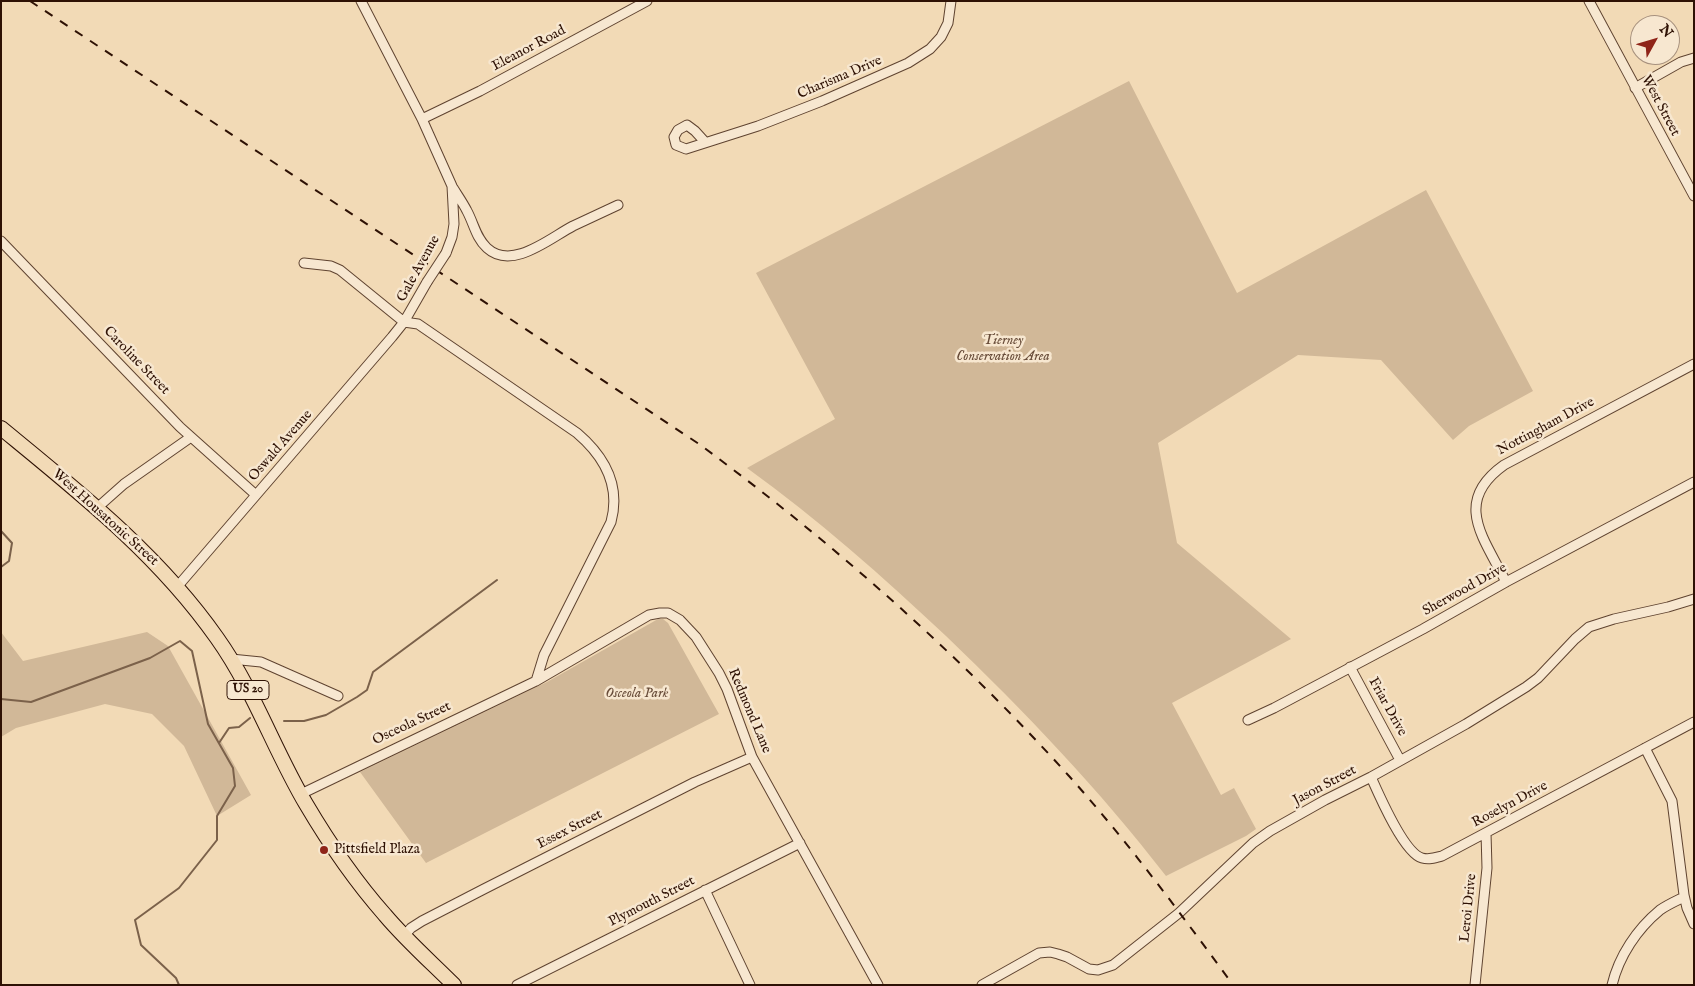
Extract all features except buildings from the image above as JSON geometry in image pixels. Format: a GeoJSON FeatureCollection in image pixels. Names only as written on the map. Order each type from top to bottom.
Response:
{"type":"FeatureCollection","features":[{"type":"Feature","properties":{"kind":"highway","name":"West Housatonic Street"},"geometry":{"type":"LineString","coordinates":[[1,428],[97,508],[144,552],[177,587],[204,620],[231,659],[316,820],[359,884],[384,915],[454,985]]}},
{"type":"Feature","properties":{"kind":"street","name":"Gale Avenue"},"geometry":{"type":"LineString","coordinates":[[361,1],[422,119],[452,186],[454,224],[452,237],[446,252],[426,282],[404,322],[418,324],[562,422],[589,444],[602,460],[610,478],[614,502],[611,522],[544,655],[536,680]]}},
{"type":"Feature","properties":{"kind":"street","name":"Eleanor Road"},"geometry":{"type":"LineString","coordinates":[[422,119],[647,1]]}},
{"type":"Feature","properties":{"kind":"street","name":"Charisma Drive"},"geometry":{"type":"LineString","coordinates":[[705,142],[784,116],[908,63],[930,49],[942,37],[948,23],[951,1]]}},
{"type":"Feature","properties":{"kind":"street","name":"West Street"},"geometry":{"type":"LineString","coordinates":[[1589,1],[1694,196]]}},
{"type":"Feature","properties":{"kind":"street"},"geometry":{"type":"LineString","coordinates":[[1635,88],[1681,62],[1694,58]]}},
{"type":"Feature","properties":{"kind":"street"},"geometry":{"type":"LineString","coordinates":[[452,186],[468,212],[481,241],[491,251],[504,255],[517,254],[533,249],[572,227],[618,205]]}},
{"type":"Feature","properties":{"kind":"street","name":"Caroline Street"},"geometry":{"type":"LineString","coordinates":[[1,241],[191,437],[256,495]]}},
{"type":"Feature","properties":{"kind":"street"},"geometry":{"type":"LineString","coordinates":[[304,263],[331,266],[340,270],[404,322]]}},
{"type":"Feature","properties":{"kind":"street","name":"Oswald Avenue"},"geometry":{"type":"LineString","coordinates":[[177,587],[404,322]]}},
{"type":"Feature","properties":{"kind":"street","name":"Nottingham Drive"},"geometry":{"type":"LineString","coordinates":[[1506,582],[1482,536],[1475,516],[1477,498],[1486,480],[1504,465],[1694,364]]}},
{"type":"Feature","properties":{"kind":"street"},"geometry":{"type":"LineString","coordinates":[[97,508],[124,484],[191,437]]}},
{"type":"Feature","properties":{"kind":"street","name":"Sherwood Drive"},"geometry":{"type":"LineString","coordinates":[[1248,720],[1423,629],[1506,582],[1694,482]]}},
{"type":"Feature","properties":{"kind":"street","name":"Jason Street"},"geometry":{"type":"LineString","coordinates":[[982,985],[1039,953],[1050,952],[1058,954],[1089,969],[1098,970],[1113,965],[1179,913],[1253,843],[1270,831],[1325,800],[1370,778],[1466,724],[1533,683],[1589,627],[1694,599]]}},
{"type":"Feature","properties":{"kind":"street","name":"Redmond Lane"},"geometry":{"type":"LineString","coordinates":[[536,680],[645,617],[660,613],[672,615],[680,620],[690,630],[727,689],[752,756],[878,985]]}},
{"type":"Feature","properties":{"kind":"street"},"geometry":{"type":"LineString","coordinates":[[231,659],[261,662],[338,696]]}},
{"type":"Feature","properties":{"kind":"street","name":"Friar Drive"},"geometry":{"type":"LineString","coordinates":[[1350,667],[1400,760]]}},
{"type":"Feature","properties":{"kind":"street","name":"Osceola Street"},"geometry":{"type":"LineString","coordinates":[[301,794],[536,680]]}},
{"type":"Feature","properties":{"kind":"street","name":"Roselyn Drive"},"geometry":{"type":"LineString","coordinates":[[1370,778],[1411,851],[1421,858],[1430,859],[1442,856],[1694,722]]}},
{"type":"Feature","properties":{"kind":"street"},"geometry":{"type":"LineString","coordinates":[[1645,748],[1672,801],[1684,897],[1694,924]]}},
{"type":"Feature","properties":{"kind":"street","name":"Essex Street"},"geometry":{"type":"LineString","coordinates":[[404,936],[411,928],[422,921],[695,782],[752,756]]}},
{"type":"Feature","properties":{"kind":"street","name":"Leroi Drive"},"geometry":{"type":"LineString","coordinates":[[1475,985],[1487,868],[1486,833]]}},
{"type":"Feature","properties":{"kind":"street","name":"Plymouth Street"},"geometry":{"type":"LineString","coordinates":[[517,985],[800,843]]}},
{"type":"Feature","properties":{"kind":"street"},"geometry":{"type":"LineString","coordinates":[[706,890],[750,985]]}},
{"type":"Feature","properties":{"kind":"street"},"geometry":{"type":"LineString","coordinates":[[1612,985],[1624,953],[1643,927],[1661,910],[1684,897]]}},
{"type":"Feature","properties":{"kind":"green space","name":"Tierney Conservation Area"},"geometry":{"type":"Polygon","coordinates":[[[1129,81],[1237,293],[1426,190],[1533,391],[1469,426],[1453,440],[1381,360],[1298,355],[1158,443],[1177,543],[1291,639],[1172,703],[1221,795],[1234,788],[1256,829],[1246,836],[1166,876],[1088,782],[976,665],[850,549],[747,468],[835,419],[756,273],[1129,81]]]}},
{"type":"Feature","properties":{"kind":"green space","name":"Osceola Park"},"geometry":{"type":"Polygon","coordinates":[[[658,619],[663,619],[668,623],[719,714],[426,863],[360,772],[547,682],[658,619]]]}},
{"type":"Feature","properties":{"kind":"green space"},"geometry":{"type":"Polygon","coordinates":[[[1,632],[23,661],[147,632],[168,646],[251,795],[217,816],[184,746],[152,714],[105,704],[16,728],[1,737],[1,632]]]}},
{"type":"Feature","properties":{"kind":"waterway"},"geometry":{"type":"LineString","coordinates":[[1,531],[12,543],[9,561],[1,567]]}},
{"type":"Feature","properties":{"kind":"waterway"},"geometry":{"type":"LineString","coordinates":[[284,721],[304,721],[326,715],[357,697],[367,690],[373,672],[497,580]]}},
{"type":"Feature","properties":{"kind":"waterway"},"geometry":{"type":"LineString","coordinates":[[1,699],[31,702],[150,658],[180,641],[192,651],[208,724],[233,768],[235,786],[217,816],[217,840],[179,888],[135,920],[141,945],[176,978],[179,985]]}},
{"type":"Feature","properties":{"kind":"waterway"},"geometry":{"type":"LineString","coordinates":[[219,743],[229,728],[239,727],[250,718]]}},
{"type":"Feature","properties":{"kind":"railway"},"geometry":{"type":"LineString","coordinates":[[30,1],[699,444],[798,520],[893,601],[1027,730],[1069,776],[1133,852],[1233,985]]}},
{"type":"Feature","properties":{"kind":"place","name":"Pittsfield Plaza"},"geometry":{"type":"Point","coordinates":[324,850]}}]}
